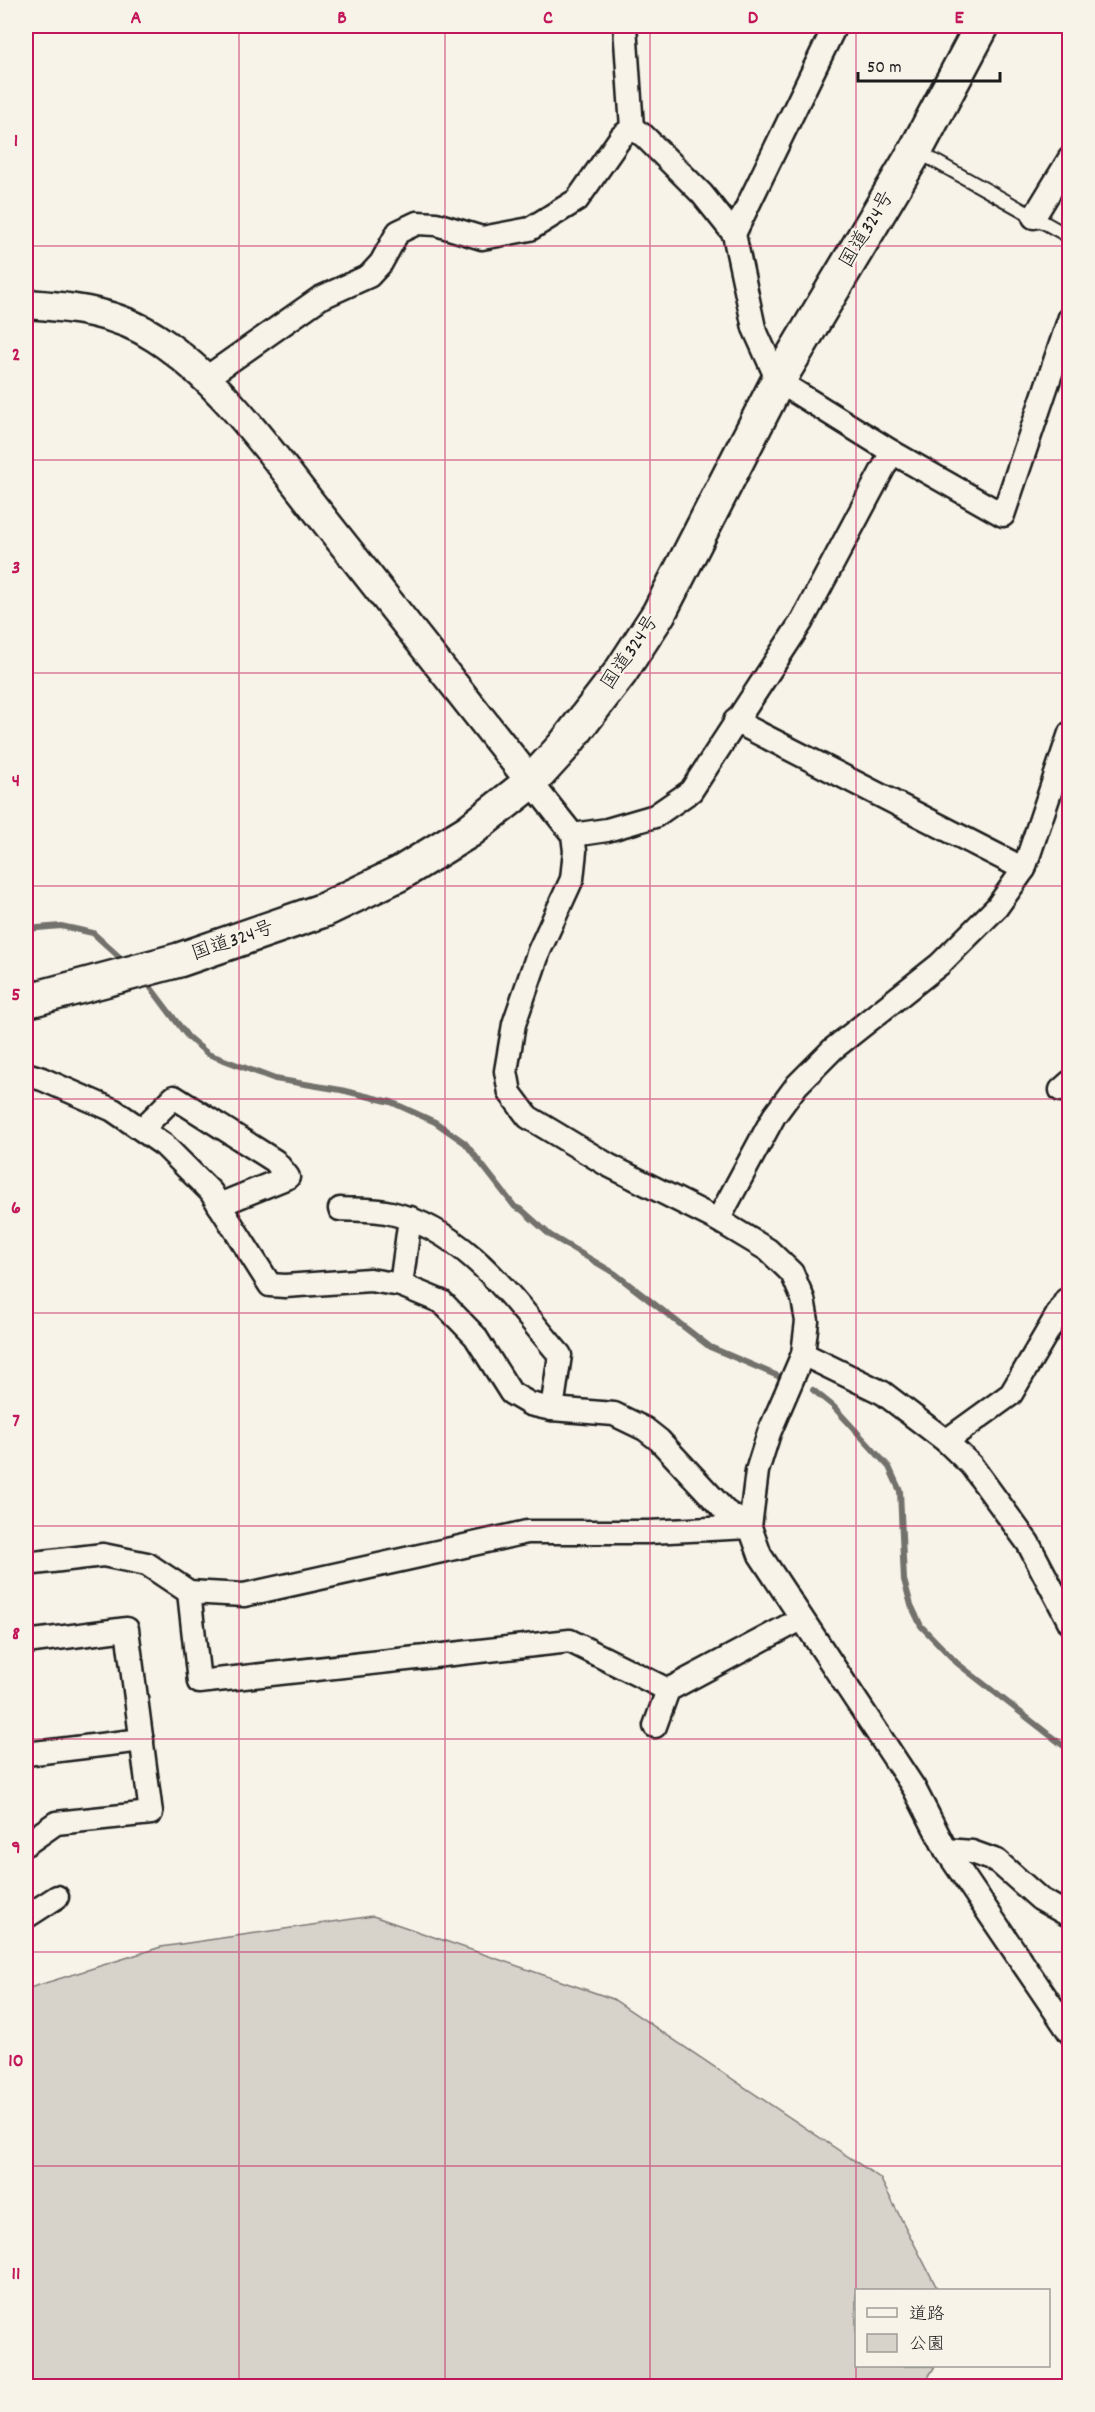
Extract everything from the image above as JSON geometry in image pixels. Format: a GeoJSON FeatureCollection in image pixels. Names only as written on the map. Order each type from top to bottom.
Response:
{"type":"FeatureCollection","features":[{"type":"Feature","properties":{"kind":"highway","name":"国道324号"},"geometry":{"type":"LineString","coordinates":[[26,1001],[179,960],[324,910],[399,874],[469,831],[531,782],[592,710],[659,614],[778,381],[916,150],[982,26]]}},
{"type":"Feature","properties":{"kind":"street"},"geometry":{"type":"LineString","coordinates":[[625,26],[632,128]]}},
{"type":"Feature","properties":{"kind":"street"},"geometry":{"type":"LineString","coordinates":[[734,234],[835,26]]}},
{"type":"Feature","properties":{"kind":"street"},"geometry":{"type":"LineString","coordinates":[[632,128],[644,136],[702,194],[734,234],[754,328],[778,381],[892,452],[1003,515],[1070,317]]}},
{"type":"Feature","properties":{"kind":"street"},"geometry":{"type":"LineString","coordinates":[[206,378],[320,298],[369,276],[381,263],[398,232],[417,223],[436,224],[482,238],[530,229],[577,200],[621,136],[632,128]]}},
{"type":"Feature","properties":{"kind":"street"},"geometry":{"type":"LineString","coordinates":[[1034,217],[1070,158]]}},
{"type":"Feature","properties":{"kind":"street"},"geometry":{"type":"LineString","coordinates":[[26,304],[68,307],[118,319],[156,338],[206,378],[258,436],[573,835],[575,851],[572,879],[539,951],[514,1024],[506,1071],[510,1093],[528,1117],[608,1165],[718,1220],[768,1250],[792,1273],[803,1299],[807,1321],[803,1354],[769,1432],[757,1471],[750,1527],[760,1556],[914,1788],[946,1850],[1070,2033]]}},
{"type":"Feature","properties":{"kind":"street"},"geometry":{"type":"LineString","coordinates":[[573,835],[607,830],[655,816],[691,791],[802,621],[892,452]]}},
{"type":"Feature","properties":{"kind":"street"},"geometry":{"type":"LineString","coordinates":[[735,721],[1024,869]]}},
{"type":"Feature","properties":{"kind":"street"},"geometry":{"type":"LineString","coordinates":[[718,1220],[774,1116],[797,1085],[833,1049],[940,964],[997,907],[1024,869],[1070,733]]}},
{"type":"Feature","properties":{"kind":"street"},"geometry":{"type":"LineString","coordinates":[[26,1074],[113,1110],[164,1145],[211,1192],[270,1284],[285,1286],[370,1280],[400,1284],[442,1302],[475,1336],[511,1393],[530,1404],[552,1409],[614,1414],[645,1429],[659,1440],[725,1511],[750,1527]]}},
{"type":"Feature","properties":{"kind":"street"},"geometry":{"type":"LineString","coordinates":[[142,1129],[174,1097],[275,1161],[288,1177],[219,1205]]}},
{"type":"Feature","properties":{"kind":"street"},"geometry":{"type":"LineString","coordinates":[[340,1209],[388,1212],[410,1218],[453,1240],[485,1267],[560,1355],[552,1409]]}},
{"type":"Feature","properties":{"kind":"street"},"geometry":{"type":"LineString","coordinates":[[400,1284],[410,1218]]}},
{"type":"Feature","properties":{"kind":"street"},"geometry":{"type":"LineString","coordinates":[[946,1441],[1011,1394],[1066,1300],[1070,1303]]}},
{"type":"Feature","properties":{"kind":"street"},"geometry":{"type":"LineString","coordinates":[[803,1354],[883,1393],[946,1441],[971,1465],[1028,1543],[1070,1623]]}},
{"type":"Feature","properties":{"kind":"street"},"geometry":{"type":"LineString","coordinates":[[26,1564],[103,1555],[147,1564],[189,1592],[244,1594],[527,1532],[649,1532],[750,1527]]}},
{"type":"Feature","properties":{"kind":"street"},"geometry":{"type":"LineString","coordinates":[[189,1592],[199,1682],[570,1641],[668,1690]]}},
{"type":"Feature","properties":{"kind":"street"},"geometry":{"type":"LineString","coordinates":[[655,1726],[668,1690],[801,1619]]}},
{"type":"Feature","properties":{"kind":"street"},"geometry":{"type":"LineString","coordinates":[[26,1642],[127,1629],[151,1813],[56,1823],[26,1844]]}},
{"type":"Feature","properties":{"kind":"street"},"geometry":{"type":"LineString","coordinates":[[26,1754],[142,1740]]}},
{"type":"Feature","properties":{"kind":"street"},"geometry":{"type":"LineString","coordinates":[[946,1850],[972,1852],[997,1861],[1040,1899],[1070,1916]]}},
{"type":"Feature","properties":{"kind":"street"},"geometry":{"type":"LineString","coordinates":[[26,1917],[57,1897]]}},
{"type":"Feature","properties":{"kind":"lane"},"geometry":{"type":"LineString","coordinates":[[916,150],[1070,237]]}},
{"type":"Feature","properties":{"kind":"green space"},"geometry":{"type":"Polygon","coordinates":[[[373,1916],[613,1999],[880,2178],[937,2289],[855,2289],[855,2367],[934,2367],[923,2386],[26,2386],[26,1989],[161,1947],[373,1916]]]}},
{"type":"Feature","properties":{"kind":"waterway"},"geometry":{"type":"LineString","coordinates":[[26,929],[61,926],[93,933],[126,963]]}},
{"type":"Feature","properties":{"kind":"waterway"},"geometry":{"type":"LineString","coordinates":[[145,980],[188,1037],[208,1054],[275,1079],[341,1090],[391,1102],[435,1122],[465,1143],[515,1207],[522,1210],[550,1235],[614,1273],[710,1347],[778,1376]]}},
{"type":"Feature","properties":{"kind":"waterway"},"geometry":{"type":"LineString","coordinates":[[813,1390],[833,1406],[889,1467],[900,1491],[904,1580],[911,1605],[921,1626],[957,1663],[1070,1751]]}}]}
